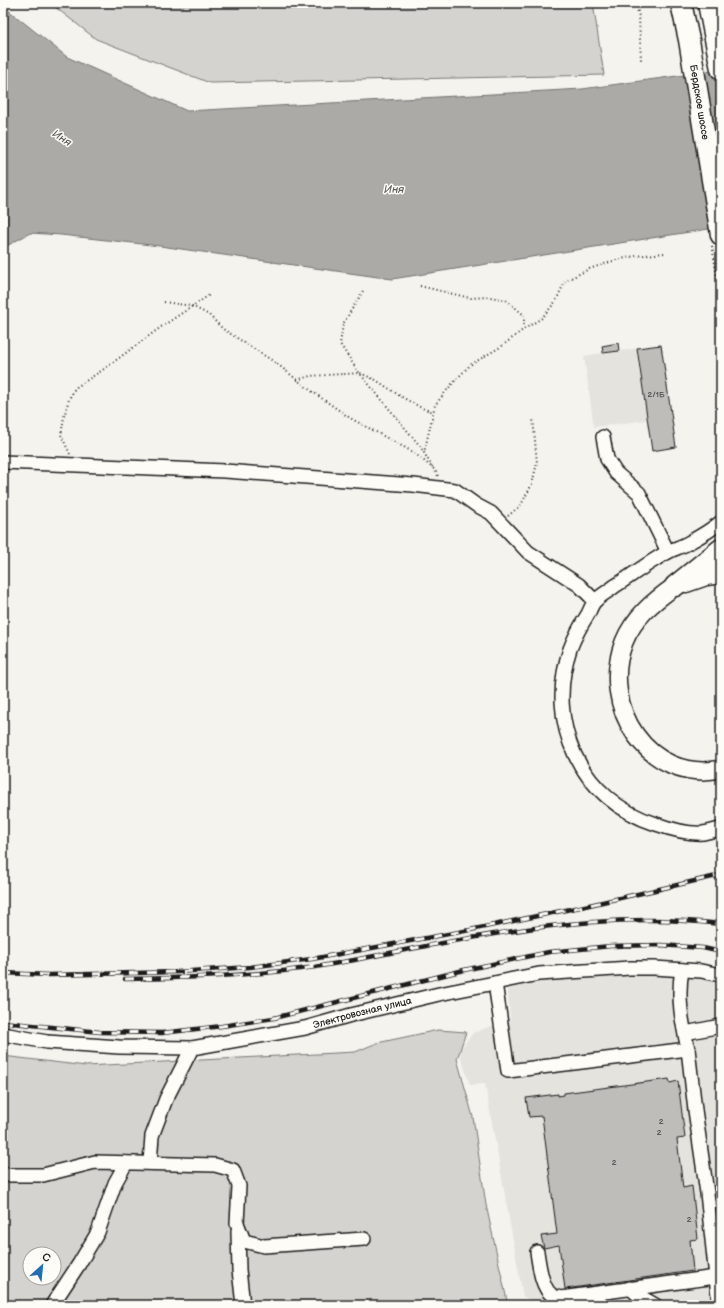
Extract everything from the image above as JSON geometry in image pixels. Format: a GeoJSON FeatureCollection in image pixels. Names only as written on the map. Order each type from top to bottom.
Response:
{"type":"FeatureCollection","features":[{"type":"Feature","properties":{"kind":"highway","name":"Бердское шоссе"},"geometry":{"type":"LineString","coordinates":[[681,3],[689,40],[721,235]]}},
{"type":"Feature","properties":{"kind":"highway"},"geometry":{"type":"LineString","coordinates":[[708,3],[721,69]]}},
{"type":"Feature","properties":{"kind":"highway"},"geometry":{"type":"LineString","coordinates":[[675,586],[721,549]]}},
{"type":"Feature","properties":{"kind":"highway"},"geometry":{"type":"LineString","coordinates":[[675,586],[706,575],[721,573]]}},
{"type":"Feature","properties":{"kind":"main road"},"geometry":{"type":"LineString","coordinates":[[675,586],[657,598],[640,615],[628,635],[620,655],[617,669],[619,697],[622,710],[628,723],[646,747],[658,758],[687,770],[719,770]]}},
{"type":"Feature","properties":{"kind":"street"},"geometry":{"type":"LineString","coordinates":[[603,437],[607,459],[616,473],[639,493],[668,552]]}},
{"type":"Feature","properties":{"kind":"street"},"geometry":{"type":"LineString","coordinates":[[3,462],[225,471],[455,490],[476,505],[491,513],[528,552],[580,585],[595,601]]}},
{"type":"Feature","properties":{"kind":"street"},"geometry":{"type":"LineString","coordinates":[[721,522],[688,543],[668,552],[644,566],[595,601],[575,636],[567,659],[562,695],[563,713],[567,734],[573,752],[590,780],[606,797],[625,811],[645,821],[672,830],[702,833],[721,829]]}},
{"type":"Feature","properties":{"kind":"street","name":"Электровозная улица"},"geometry":{"type":"LineString","coordinates":[[3,1034],[47,1042],[119,1047],[192,1048],[305,1028],[351,1015],[439,994],[539,974],[630,968],[654,968],[701,971],[721,975]]}},
{"type":"Feature","properties":{"kind":"street"},"geometry":{"type":"LineString","coordinates":[[682,970],[680,984],[680,1010],[688,1049],[695,1110],[719,1277],[719,1305]]}},
{"type":"Feature","properties":{"kind":"street"},"geometry":{"type":"LineString","coordinates":[[494,983],[508,1071],[688,1049]]}},
{"type":"Feature","properties":{"kind":"street"},"geometry":{"type":"LineString","coordinates":[[685,1033],[721,1026]]}},
{"type":"Feature","properties":{"kind":"street"},"geometry":{"type":"LineString","coordinates":[[150,1163],[152,1136],[166,1099],[192,1048]]}},
{"type":"Feature","properties":{"kind":"street"},"geometry":{"type":"LineString","coordinates":[[3,1175],[43,1174],[95,1162],[215,1164],[233,1170],[239,1186],[239,1270],[243,1305]]}},
{"type":"Feature","properties":{"kind":"street"},"geometry":{"type":"LineString","coordinates":[[52,1305],[80,1264],[98,1232],[115,1183],[126,1163]]}},
{"type":"Feature","properties":{"kind":"street"},"geometry":{"type":"LineString","coordinates":[[238,1223],[244,1241],[264,1246],[364,1239]]}},
{"type":"Feature","properties":{"kind":"street"},"geometry":{"type":"LineString","coordinates":[[537,1252],[541,1275],[545,1286],[551,1295],[561,1298],[719,1277]]}},
{"type":"Feature","properties":{"kind":"street"},"geometry":{"type":"LineString","coordinates":[[630,1288],[639,1296],[655,1305]]}},
{"type":"Feature","properties":{"kind":"path"},"geometry":{"type":"LineString","coordinates":[[636,3],[639,17],[641,60]]}},
{"type":"Feature","properties":{"kind":"path"},"geometry":{"type":"LineString","coordinates":[[424,453],[435,405],[452,384],[470,365],[502,346],[524,329],[542,318],[556,301],[565,281],[589,269],[616,260],[635,256],[665,253]]}},
{"type":"Feature","properties":{"kind":"path"},"geometry":{"type":"LineString","coordinates":[[718,284],[721,301]]}},
{"type":"Feature","properties":{"kind":"path"},"geometry":{"type":"LineString","coordinates":[[420,286],[470,298],[490,297],[506,300],[524,315],[524,329]]}},
{"type":"Feature","properties":{"kind":"path"},"geometry":{"type":"LineString","coordinates":[[363,291],[343,324],[340,344],[360,373],[420,446],[444,488]]}},
{"type":"Feature","properties":{"kind":"path"},"geometry":{"type":"LineString","coordinates":[[74,465],[61,434],[69,399],[75,388],[104,369],[161,326],[211,294]]}},
{"type":"Feature","properties":{"kind":"path"},"geometry":{"type":"LineString","coordinates":[[164,302],[192,306],[208,315],[222,329],[276,364],[350,418],[413,452],[434,469]]}},
{"type":"Feature","properties":{"kind":"path"},"geometry":{"type":"LineString","coordinates":[[297,380],[310,376],[360,373],[376,380],[422,408],[434,412]]}},
{"type":"Feature","properties":{"kind":"path"},"geometry":{"type":"LineString","coordinates":[[501,522],[521,505],[532,484],[536,463],[533,418]]}},
{"type":"Feature","properties":{"kind":"shaded area"},"geometry":{"type":"Polygon","coordinates":[[[50,3],[593,3],[604,75],[210,83],[96,39],[50,3]]]}},
{"type":"Feature","properties":{"kind":"shaded area"},"geometry":{"type":"Polygon","coordinates":[[[618,343],[620,351],[661,345],[676,447],[652,451],[647,420],[594,427],[584,356],[603,353],[602,346],[618,343]]]}},
{"type":"Feature","properties":{"kind":"shaded area"},"geometry":{"type":"Polygon","coordinates":[[[539,974],[721,975],[721,1305],[643,1305],[626,1297],[551,1305],[537,1305],[523,1296],[485,1084],[470,1085],[459,1051],[473,1033],[510,1019],[507,980],[539,974]]]}},
{"type":"Feature","properties":{"kind":"shaded area"},"geometry":{"type":"Polygon","coordinates":[[[438,1030],[466,1032],[457,1059],[473,1117],[486,1205],[508,1305],[3,1305],[3,1056],[86,1066],[355,1052],[377,1043],[438,1030]]]}},
{"type":"Feature","properties":{"kind":"water","name":"Иня"},"geometry":{"type":"Polygon","coordinates":[[[3,6],[67,57],[187,111],[582,89],[721,70],[721,227],[392,279],[160,246],[61,235],[30,233],[3,248],[3,6]]]}},
{"type":"Feature","properties":{"kind":"building"},"geometry":{"type":"Polygon","coordinates":[[[618,343],[619,351],[603,353],[602,346],[618,343]]]}},
{"type":"Feature","properties":{"kind":"building"},"geometry":{"type":"Polygon","coordinates":[[[661,345],[676,447],[652,451],[637,348],[661,345]]]}},
{"type":"Feature","properties":{"kind":"building"},"geometry":{"type":"Polygon","coordinates":[[[669,1079],[670,1083],[678,1081],[685,1138],[677,1139],[683,1188],[692,1186],[698,1239],[690,1240],[693,1271],[565,1289],[559,1245],[544,1248],[541,1236],[557,1234],[542,1116],[529,1117],[526,1098],[558,1094],[558,1096],[564,1095],[564,1093],[669,1079]]]}},
{"type":"Feature","properties":{"kind":"railway"},"geometry":{"type":"LineString","coordinates":[[3,973],[49,975],[177,972],[250,967],[312,959],[470,930],[721,875]]}},
{"type":"Feature","properties":{"kind":"railway"},"geometry":{"type":"LineString","coordinates":[[125,979],[268,973],[315,967],[492,934],[557,925],[623,920],[688,921],[721,924]]}},
{"type":"Feature","properties":{"kind":"railway"},"geometry":{"type":"LineString","coordinates":[[3,1022],[100,1032],[162,1033],[274,1018],[464,970],[549,952],[611,946],[660,945],[703,948],[721,952]]}}]}
